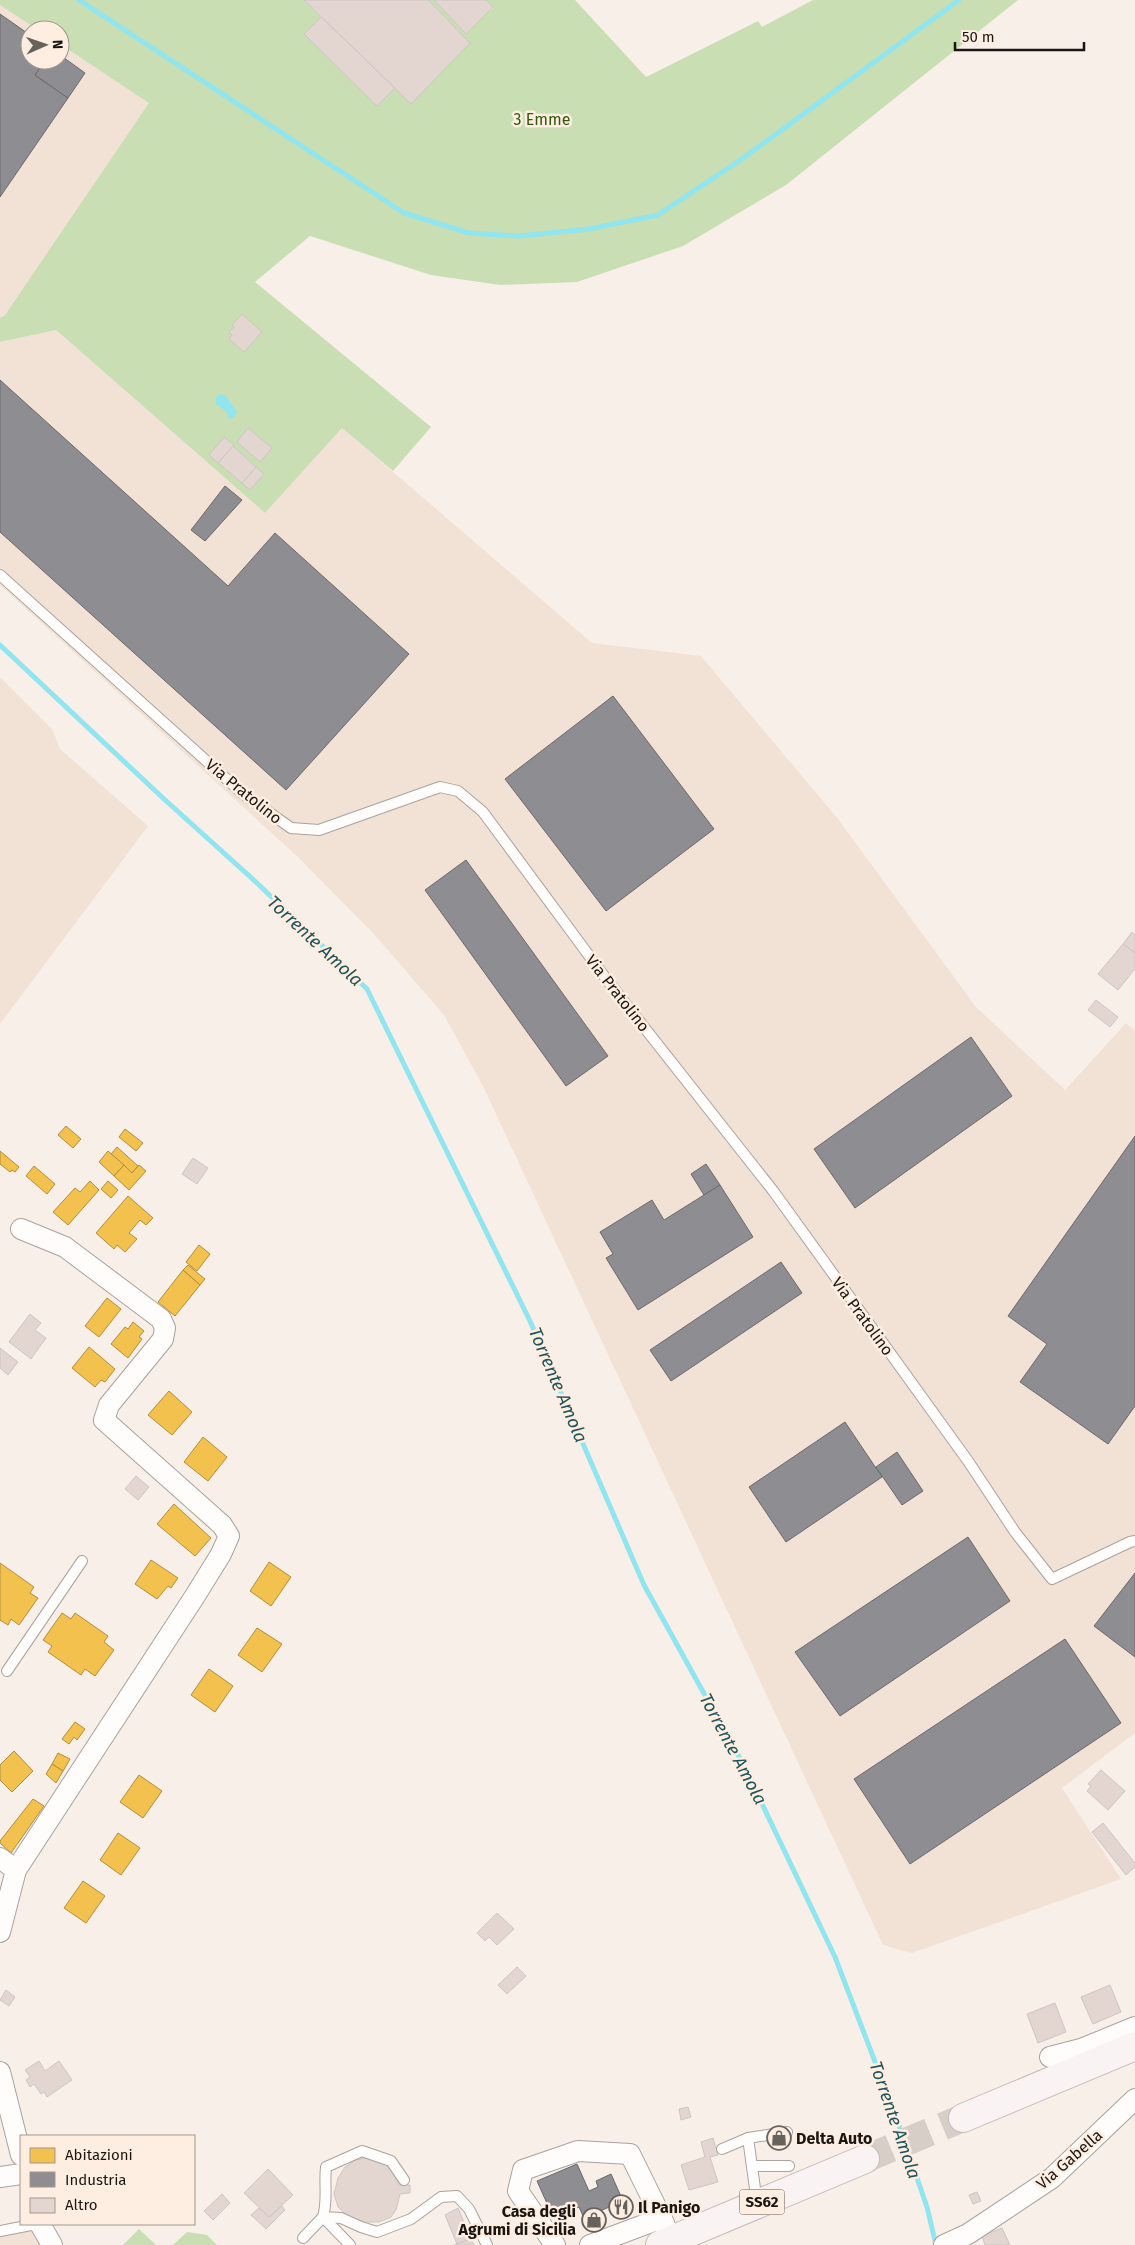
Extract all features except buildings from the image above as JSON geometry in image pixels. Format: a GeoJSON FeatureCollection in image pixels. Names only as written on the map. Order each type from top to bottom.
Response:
{"type":"FeatureCollection","features":[{"type":"Feature","properties":{"kind":"main road"},"geometry":{"type":"LineString","coordinates":[[962,2118],[1135,2046]]}},
{"type":"Feature","properties":{"kind":"main road","name":"SS62"},"geometry":{"type":"LineString","coordinates":[[664,2235],[757,2204],[865,2159]]}},
{"type":"Feature","properties":{"kind":"street"},"geometry":{"type":"LineString","coordinates":[[0,1932],[16,1870],[195,1596],[221,1554],[229,1536],[222,1526],[104,1420],[109,1405],[164,1339],[165,1328],[161,1319],[65,1247],[21,1229]]}},
{"type":"Feature","properties":{"kind":"street"},"geometry":{"type":"LineString","coordinates":[[0,1858],[16,1870]]}},
{"type":"Feature","properties":{"kind":"street"},"geometry":{"type":"LineString","coordinates":[[1050,2057],[1081,2049],[1135,2027]]}},
{"type":"Feature","properties":{"kind":"street"},"geometry":{"type":"LineString","coordinates":[[0,2072],[20,2151]]}},
{"type":"Feature","properties":{"kind":"street","name":"Via Gabella"},"geometry":{"type":"LineString","coordinates":[[944,2245],[973,2232],[1052,2178],[1135,2100]]}},
{"type":"Feature","properties":{"kind":"street"},"geometry":{"type":"LineString","coordinates":[[555,2245],[518,2191],[523,2170],[578,2151],[630,2154],[664,2235],[590,2245]]}},
{"type":"Feature","properties":{"kind":"street"},"geometry":{"type":"LineString","coordinates":[[0,2177],[20,2174]]}},
{"type":"Feature","properties":{"kind":"street"},"geometry":{"type":"LineString","coordinates":[[40,2225],[52,2245]]}},
{"type":"Feature","properties":{"kind":"lane","name":"Via Pratolino"},"geometry":{"type":"LineString","coordinates":[[0,575],[236,787],[291,828],[319,830],[440,787],[458,791],[483,812],[610,984],[774,1192],[968,1462],[1015,1532],[1052,1579],[1135,1541]]}},
{"type":"Feature","properties":{"kind":"lane"},"geometry":{"type":"LineString","coordinates":[[7,1671],[82,1561]]}},
{"type":"Feature","properties":{"kind":"lane"},"geometry":{"type":"LineString","coordinates":[[722,2149],[748,2138],[787,2132]]}},
{"type":"Feature","properties":{"kind":"lane"},"geometry":{"type":"LineString","coordinates":[[748,2138],[757,2204]]}},
{"type":"Feature","properties":{"kind":"lane"},"geometry":{"type":"LineString","coordinates":[[302,2238],[323,2217],[327,2202],[326,2167],[362,2151],[391,2162],[404,2180]]}},
{"type":"Feature","properties":{"kind":"lane"},"geometry":{"type":"LineString","coordinates":[[752,2166],[789,2166]]}},
{"type":"Feature","properties":{"kind":"lane"},"geometry":{"type":"LineString","coordinates":[[323,2217],[341,2218],[360,2227],[377,2232],[411,2219],[440,2197],[457,2196],[469,2209],[487,2245]]}},
{"type":"Feature","properties":{"kind":"lane"},"geometry":{"type":"LineString","coordinates":[[323,2217],[350,2245]]}},
{"type":"Feature","properties":{"kind":"lane"},"geometry":{"type":"LineString","coordinates":[[0,2232],[31,2225],[40,2225]]}},
{"type":"Feature","properties":{"kind":"shaded area"},"geometry":{"type":"Polygon","coordinates":[[[0,5],[23,20],[20,20],[20,70],[70,70],[70,51],[150,103],[5,315],[0,318],[0,5]]]}},
{"type":"Feature","properties":{"kind":"shaded area"},"geometry":{"type":"Polygon","coordinates":[[[56,330],[265,513],[342,428],[592,643],[701,656],[838,819],[976,1007],[1065,1090],[1126,1023],[1135,1031],[1135,1733],[1062,1788],[1121,1879],[912,1953],[883,1945],[483,1086],[444,1015],[373,933],[299,858],[0,585],[0,342],[56,330]]]}},
{"type":"Feature","properties":{"kind":"shaded area"},"geometry":{"type":"Polygon","coordinates":[[[0,677],[52,729],[60,749],[148,826],[0,1024],[0,677]]]}},
{"type":"Feature","properties":{"kind":"shaded area"},"geometry":{"type":"Polygon","coordinates":[[[20,2221],[20,2225],[31,2225],[44,2245],[0,2245],[0,2226],[20,2221]]]}},
{"type":"Feature","properties":{"kind":"green space","name":"3 Emme"},"geometry":{"type":"Polygon","coordinates":[[[0,0],[304,0],[321,17],[304,34],[377,106],[395,88],[411,103],[470,43],[428,0],[434,0],[466,33],[493,8],[486,0],[575,0],[646,77],[758,21],[762,27],[813,0],[1018,0],[786,185],[683,246],[577,282],[500,285],[431,275],[310,236],[255,282],[431,427],[393,471],[342,428],[265,513],[56,330],[0,342],[0,318],[5,315],[149,103],[70,51],[70,20],[23,20],[0,5],[0,0]]]}},
{"type":"Feature","properties":{"kind":"green space"},"geometry":{"type":"Polygon","coordinates":[[[139,2229],[156,2245],[123,2245],[139,2229]]]}},
{"type":"Feature","properties":{"kind":"green space"},"geometry":{"type":"Polygon","coordinates":[[[187,2232],[207,2235],[217,2245],[173,2245],[187,2232]]]}},
{"type":"Feature","properties":{"kind":"water"},"geometry":{"type":"Polygon","coordinates":[[[220,394],[226,396],[237,412],[234,417],[229,419],[226,411],[216,404],[216,397],[220,394]]]}},
{"type":"Feature","properties":{"kind":"waterway"},"geometry":{"type":"LineString","coordinates":[[79,0],[404,213],[469,233],[519,236],[589,229],[658,215],[742,159],[959,0]]}},
{"type":"Feature","properties":{"kind":"waterway","name":"Torrente Amola"},"geometry":{"type":"LineString","coordinates":[[0,645],[164,799],[257,883],[367,989],[530,1321],[644,1585],[743,1764],[835,1957],[895,2114],[927,2207],[936,2245]]}},
{"type":"Feature","properties":{"kind":"tunnel"},"geometry":{"type":"LineString","coordinates":[[865,2159],[963,2118]]}},
{"type":"Feature","properties":{"kind":"place","name":"Delta Auto"},"geometry":{"type":"Point","coordinates":[779,2138]}},
{"type":"Feature","properties":{"kind":"place","name":"Il Panigo"},"geometry":{"type":"Point","coordinates":[621,2207]}},
{"type":"Feature","properties":{"kind":"place","name":"Casa degli Agrumi di Sicilia"},"geometry":{"type":"Point","coordinates":[594,2220]}}]}
